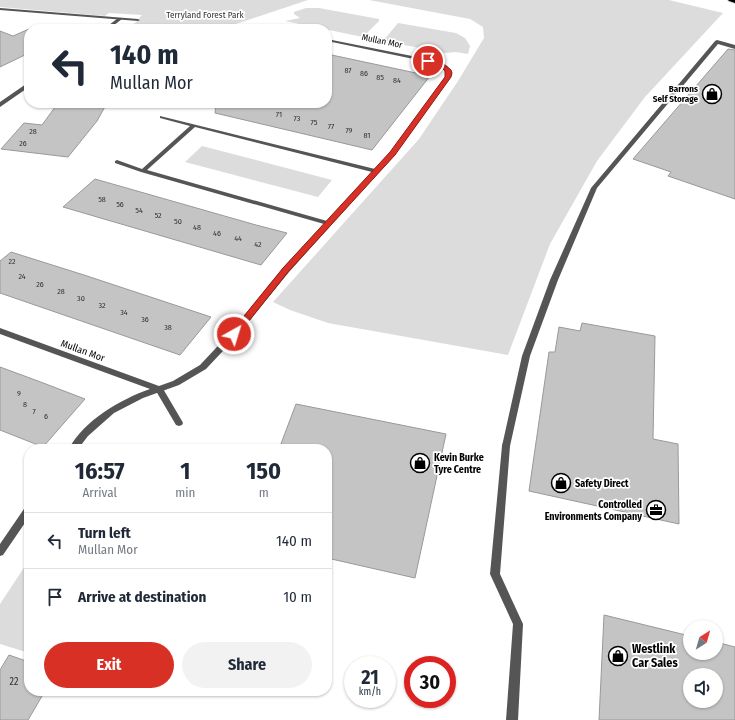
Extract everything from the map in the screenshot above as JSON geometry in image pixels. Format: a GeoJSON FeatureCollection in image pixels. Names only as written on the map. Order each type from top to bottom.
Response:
{"type":"FeatureCollection","features":[{"type":"Feature","properties":{"kind":"highway"},"geometry":{"type":"LineString","coordinates":[[731,0],[735,1]]}},
{"type":"Feature","properties":{"kind":"street"},"geometry":{"type":"LineString","coordinates":[[0,9],[138,20]]}},
{"type":"Feature","properties":{"kind":"street"},"geometry":{"type":"LineString","coordinates":[[112,24],[120,18]]}},
{"type":"Feature","properties":{"kind":"street","name":"Mullan Mor"},"geometry":{"type":"LineString","coordinates":[[77,444],[85,434],[111,411],[140,396],[176,383],[203,367],[234,334],[286,270],[397,148],[448,77],[449,73],[445,67],[435,62],[332,41]]}},
{"type":"Feature","properties":{"kind":"street"},"geometry":{"type":"LineString","coordinates":[[512,720],[518,624],[495,574],[506,446],[526,356],[554,280],[594,188],[717,42],[735,47]]}},
{"type":"Feature","properties":{"kind":"street"},"geometry":{"type":"LineString","coordinates":[[0,105],[24,88]]}},
{"type":"Feature","properties":{"kind":"street"},"geometry":{"type":"LineString","coordinates":[[162,117],[375,171]]}},
{"type":"Feature","properties":{"kind":"street"},"geometry":{"type":"LineString","coordinates":[[143,171],[194,125]]}},
{"type":"Feature","properties":{"kind":"street"},"geometry":{"type":"LineString","coordinates":[[117,162],[143,171],[328,223]]}},
{"type":"Feature","properties":{"kind":"street","name":"Mullan Mor"},"geometry":{"type":"LineString","coordinates":[[0,331],[159,389]]}},
{"type":"Feature","properties":{"kind":"street"},"geometry":{"type":"LineString","coordinates":[[159,389],[179,423]]}},
{"type":"Feature","properties":{"kind":"street"},"geometry":{"type":"LineString","coordinates":[[0,552],[24,516]]}},
{"type":"Feature","properties":{"kind":"green space","name":"Terryland Forest Park"},"geometry":{"type":"Polygon","coordinates":[[[0,0],[308,0],[236,24],[134,24],[140,19],[139,18],[142,15],[109,13],[105,16],[0,7],[0,0]]]}},
{"type":"Feature","properties":{"kind":"green space"},"geometry":{"type":"Polygon","coordinates":[[[369,0],[669,0],[723,13],[645,97],[597,161],[550,244],[508,355],[328,323],[290,310],[273,302],[419,139],[458,81],[484,38],[483,27],[470,19],[369,0]]]}},
{"type":"Feature","properties":{"kind":"green space"},"geometry":{"type":"Polygon","coordinates":[[[306,8],[319,8],[379,19],[379,21],[363,37],[332,31],[332,24],[300,24],[285,21],[300,18],[294,14],[294,12],[306,8]]]}},
{"type":"Feature","properties":{"kind":"green space"},"geometry":{"type":"Polygon","coordinates":[[[398,23],[456,33],[465,38],[470,46],[468,54],[456,52],[446,53],[383,41],[398,23]]]}},
{"type":"Feature","properties":{"kind":"green space"},"geometry":{"type":"Polygon","coordinates":[[[202,146],[332,180],[318,197],[185,162],[202,146]]]}},
{"type":"Feature","properties":{"kind":"green space"},"geometry":{"type":"Polygon","coordinates":[[[24,568],[24,651],[0,644],[0,604],[24,568]]]}},
{"type":"Feature","properties":{"kind":"building"},"geometry":{"type":"Polygon","coordinates":[[[0,31],[13,36],[24,31],[24,55],[0,67],[0,31]]]}},
{"type":"Feature","properties":{"kind":"building","name":"Barrons Self Storage"},"geometry":{"type":"Polygon","coordinates":[[[728,49],[735,50],[735,199],[668,176],[671,172],[633,159],[728,49]]]}},
{"type":"Feature","properties":{"kind":"building"},"geometry":{"type":"Polygon","coordinates":[[[332,55],[430,76],[372,150],[215,113],[216,108],[332,108],[332,55]]]}},
{"type":"Feature","properties":{"kind":"building"},"geometry":{"type":"Polygon","coordinates":[[[54,108],[104,108],[97,121],[68,157],[1,149],[24,123],[42,125],[54,108]]]}},
{"type":"Feature","properties":{"kind":"building"},"geometry":{"type":"Polygon","coordinates":[[[95,179],[287,233],[261,265],[63,207],[95,179]]]}},
{"type":"Feature","properties":{"kind":"building"},"geometry":{"type":"Polygon","coordinates":[[[11,252],[211,317],[180,355],[0,293],[0,261],[11,252]]]}},
{"type":"Feature","properties":{"kind":"building"},"geometry":{"type":"Polygon","coordinates":[[[582,323],[655,336],[653,439],[678,444],[679,524],[529,491],[549,352],[555,352],[559,327],[580,331],[582,323]]]}},
{"type":"Feature","properties":{"kind":"building"},"geometry":{"type":"Polygon","coordinates":[[[0,367],[85,399],[46,444],[35,444],[0,430],[0,367]]]}},
{"type":"Feature","properties":{"kind":"building"},"geometry":{"type":"Polygon","coordinates":[[[296,404],[446,434],[415,578],[332,559],[332,444],[281,444],[296,404]]]}},
{"type":"Feature","properties":{"kind":"building"},"geometry":{"type":"Polygon","coordinates":[[[604,615],[683,634],[683,660],[723,660],[723,644],[735,647],[735,720],[599,720],[604,615]]]}},
{"type":"Feature","properties":{"kind":"building"},"geometry":{"type":"Polygon","coordinates":[[[9,655],[24,660],[24,696],[42,696],[28,720],[0,720],[0,670],[9,655]]]}},
{"type":"Feature","properties":{"kind":"place","name":"Barrons Self Storage"},"geometry":{"type":"Point","coordinates":[712,94]}},
{"type":"Feature","properties":{"kind":"place","name":"Kevin Burke Tyre Centre"},"geometry":{"type":"Point","coordinates":[420,463]}},
{"type":"Feature","properties":{"kind":"place","name":"Safety Direct"},"geometry":{"type":"Point","coordinates":[561,483]}},
{"type":"Feature","properties":{"kind":"place","name":"Controlled Environments Company"},"geometry":{"type":"Point","coordinates":[656,510]}},
{"type":"Feature","properties":{"kind":"place","name":"Westlink Car Sales"},"geometry":{"type":"Point","coordinates":[618,656]}},
{"type":"Feature","properties":{"kind":"route"},"geometry":{"type":"LineString","coordinates":[[234,334],[286,270],[393,153],[448,77],[449,73],[445,67],[435,62],[428,61]]}}]}
